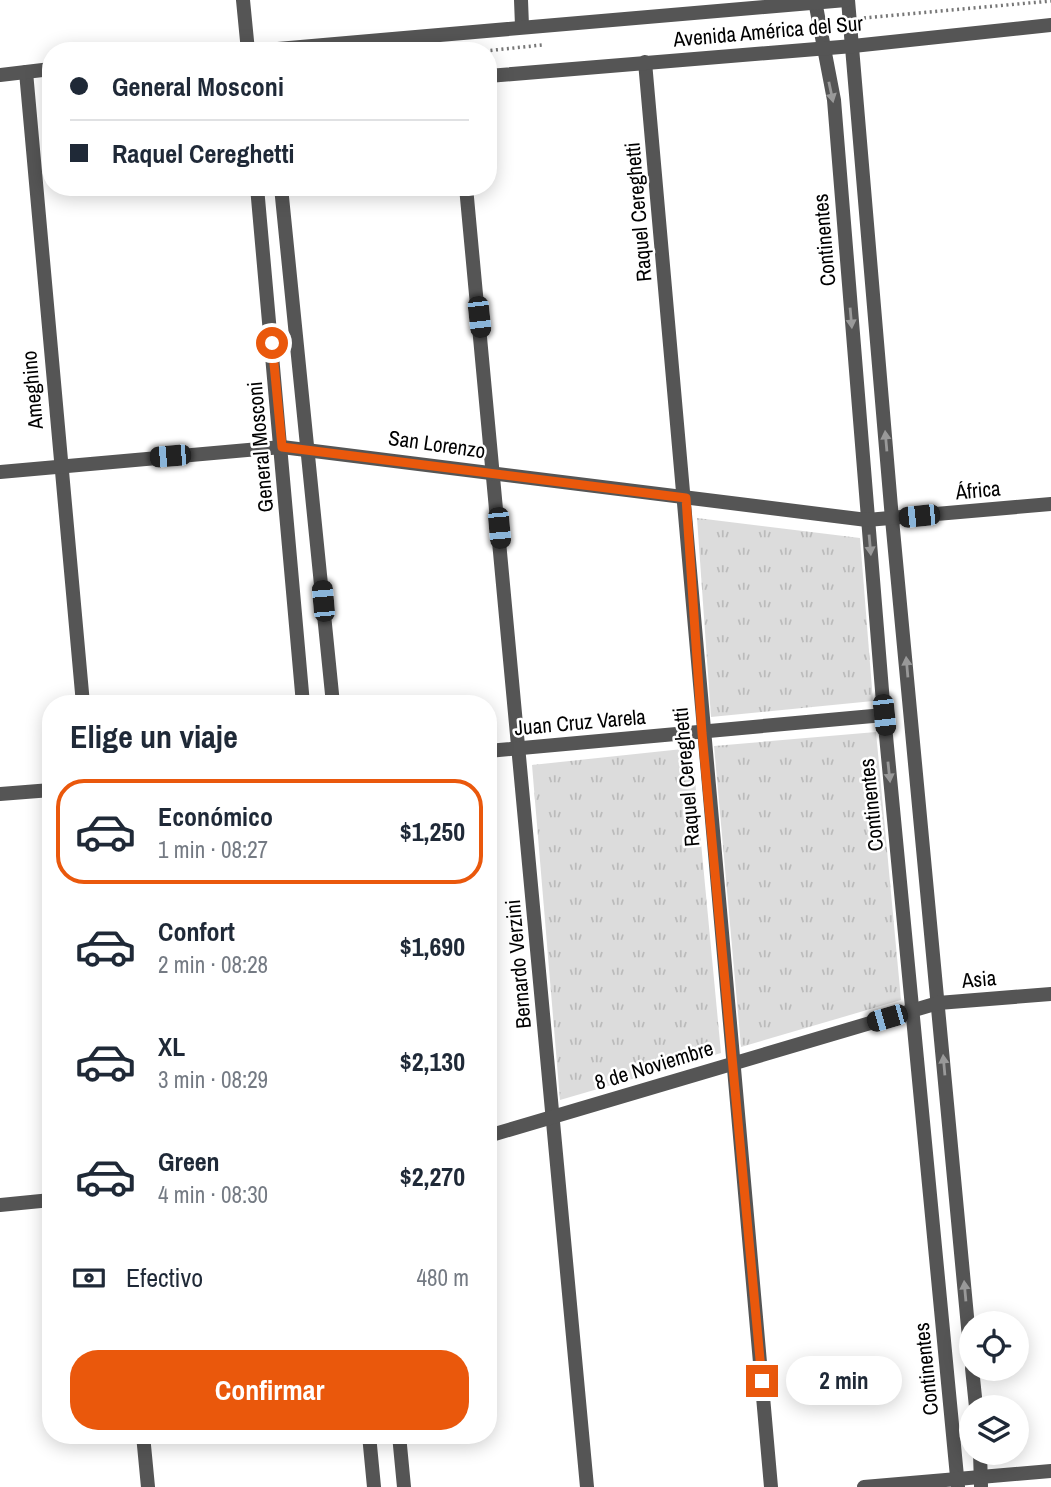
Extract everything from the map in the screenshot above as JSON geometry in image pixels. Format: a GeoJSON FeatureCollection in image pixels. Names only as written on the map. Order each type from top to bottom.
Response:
{"type":"FeatureCollection","features":[{"type":"Feature","properties":{"kind":"street"},"geometry":{"type":"LineString","coordinates":[[243,0],[247,42]]}},
{"type":"Feature","properties":{"kind":"street"},"geometry":{"type":"LineString","coordinates":[[521,0],[522,26]]}},
{"type":"Feature","properties":{"kind":"street"},"geometry":{"type":"LineString","coordinates":[[847,0],[892,519],[967,1311]]}},
{"type":"Feature","properties":{"kind":"street","name":"Avenida América del Sur"},"geometry":{"type":"LineString","coordinates":[[350,42],[741,4],[847,0]]}},
{"type":"Feature","properties":{"kind":"street","name":"Continentes"},"geometry":{"type":"LineString","coordinates":[[815,1],[821,47],[834,100],[884,715],[958,1484]]}},
{"type":"Feature","properties":{"kind":"street","name":"Avenida América del Sur"},"geometry":{"type":"LineString","coordinates":[[497,75],[853,46],[1051,24]]}},
{"type":"Feature","properties":{"kind":"street","name":"Raquel Cereghetti"},"geometry":{"type":"LineString","coordinates":[[645,62],[686,498],[702,733],[735,1062],[771,1487]]}},
{"type":"Feature","properties":{"kind":"street"},"geometry":{"type":"LineString","coordinates":[[0,75],[42,70]]}},
{"type":"Feature","properties":{"kind":"street","name":"Ameghino"},"geometry":{"type":"LineString","coordinates":[[26,72],[59,465],[82,695]]}},
{"type":"Feature","properties":{"kind":"street","name":"General Mosconi"},"geometry":{"type":"LineString","coordinates":[[258,196],[302,695]]}},
{"type":"Feature","properties":{"kind":"street"},"geometry":{"type":"LineString","coordinates":[[282,196],[332,695]]}},
{"type":"Feature","properties":{"kind":"street","name":"Bernardo Verzini"},"geometry":{"type":"LineString","coordinates":[[467,196],[495,474],[587,1487]]}},
{"type":"Feature","properties":{"kind":"street","name":"San Lorenzo"},"geometry":{"type":"LineString","coordinates":[[0,472],[282,447],[308,448],[867,520]]}},
{"type":"Feature","properties":{"kind":"street","name":"África"},"geometry":{"type":"LineString","coordinates":[[867,520],[1051,504]]}},
{"type":"Feature","properties":{"kind":"street","name":"Juan Cruz Varela"},"geometry":{"type":"LineString","coordinates":[[497,750],[884,715]]}},
{"type":"Feature","properties":{"kind":"street"},"geometry":{"type":"LineString","coordinates":[[0,794],[42,791]]}},
{"type":"Feature","properties":{"kind":"street","name":"Asia"},"geometry":{"type":"LineString","coordinates":[[912,1011],[938,1003],[1051,994]]}},
{"type":"Feature","properties":{"kind":"street","name":"8 de Noviembre"},"geometry":{"type":"LineString","coordinates":[[497,1134],[912,1011]]}},
{"type":"Feature","properties":{"kind":"street"},"geometry":{"type":"LineString","coordinates":[[0,1205],[42,1201]]}},
{"type":"Feature","properties":{"kind":"street"},"geometry":{"type":"LineString","coordinates":[[144,1444],[148,1487]]}},
{"type":"Feature","properties":{"kind":"street"},"geometry":{"type":"LineString","coordinates":[[370,1444],[374,1487]]}},
{"type":"Feature","properties":{"kind":"street"},"geometry":{"type":"LineString","coordinates":[[400,1444],[404,1487]]}},
{"type":"Feature","properties":{"kind":"street"},"geometry":{"type":"LineString","coordinates":[[864,1487],[982,1482],[1051,1471]]}},
{"type":"Feature","properties":{"kind":"green space"},"geometry":{"type":"Polygon","coordinates":[[[697,518],[860,538],[873,701],[711,717],[697,518]]]}},
{"type":"Feature","properties":{"kind":"green space"},"geometry":{"type":"Polygon","coordinates":[[[876,732],[901,1000],[741,1047],[714,746],[876,732]]]}},
{"type":"Feature","properties":{"kind":"green space"},"geometry":{"type":"Polygon","coordinates":[[[692,748],[721,1053],[560,1100],[532,765],[692,748]]]}},
{"type":"Feature","properties":{"kind":"route"},"geometry":{"type":"LineString","coordinates":[[272,343],[282,447],[308,448],[686,498],[702,733],[735,1062],[762,1381]]}}]}
